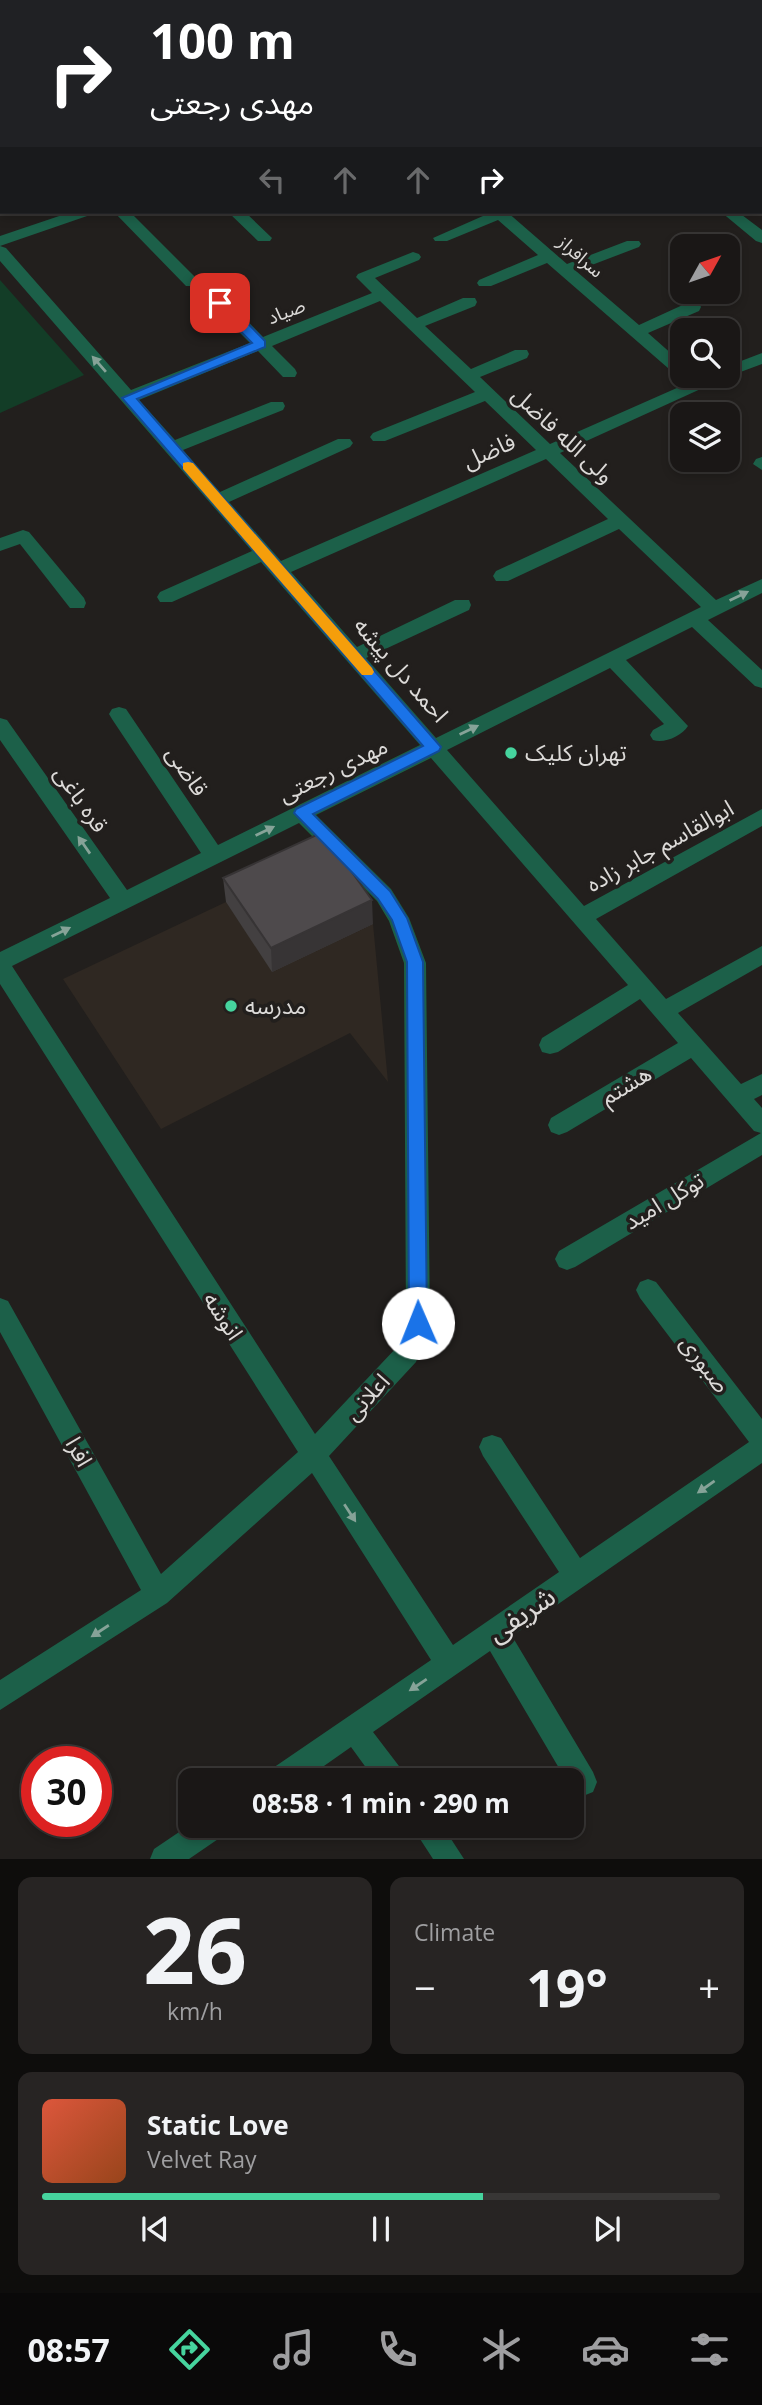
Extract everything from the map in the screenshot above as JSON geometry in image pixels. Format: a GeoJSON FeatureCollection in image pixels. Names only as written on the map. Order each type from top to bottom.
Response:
{"type":"FeatureCollection","features":[{"type":"Feature","properties":{"kind":"street"},"geometry":{"type":"LineString","coordinates":[[0,241],[79,214]]}},
{"type":"Feature","properties":{"kind":"street"},"geometry":{"type":"LineString","coordinates":[[124,214],[192,284]]}},
{"type":"Feature","properties":{"kind":"street"},"geometry":{"type":"LineString","coordinates":[[238,214],[264,238]]}},
{"type":"Feature","properties":{"kind":"street","name":"سرافراز"},"geometry":{"type":"LineString","coordinates":[[441,238],[498,214]]}},
{"type":"Feature","properties":{"kind":"street","name":"سرافراز"},"geometry":{"type":"LineString","coordinates":[[501,214],[670,361]]}},
{"type":"Feature","properties":{"kind":"street"},"geometry":{"type":"LineString","coordinates":[[731,214],[762,239]]}},
{"type":"Feature","properties":{"kind":"street"},"geometry":{"type":"LineString","coordinates":[[565,270],[633,244]]}},
{"type":"Feature","properties":{"kind":"street","name":"احمد دل پیشه"},"geometry":{"type":"LineString","coordinates":[[0,251],[762,1124]]}},
{"type":"Feature","properties":{"kind":"street"},"geometry":{"type":"LineString","coordinates":[[485,283],[550,256]]}},
{"type":"Feature","properties":{"kind":"street"},"geometry":{"type":"LineString","coordinates":[[382,295],[364,277],[412,257]]}},
{"type":"Feature","properties":{"kind":"street","name":"صیاد"},"geometry":{"type":"LineString","coordinates":[[128,398],[382,295]]}},
{"type":"Feature","properties":{"kind":"street","name":"ولی الله فاضل"},"geometry":{"type":"LineString","coordinates":[[382,295],[713,609]]}},
{"type":"Feature","properties":{"kind":"street"},"geometry":{"type":"LineString","coordinates":[[414,326],[469,302]]}},
{"type":"Feature","properties":{"kind":"street"},"geometry":{"type":"LineString","coordinates":[[220,303],[289,373]]}},
{"type":"Feature","properties":{"kind":"street"},"geometry":{"type":"LineString","coordinates":[[637,332],[693,307]]}},
{"type":"Feature","properties":{"kind":"street"},"geometry":{"type":"LineString","coordinates":[[468,376],[521,354]]}},
{"type":"Feature","properties":{"kind":"street"},"geometry":{"type":"LineString","coordinates":[[740,367],[762,358]]}},
{"type":"Feature","properties":{"kind":"street","name":"فاضل"},"geometry":{"type":"LineString","coordinates":[[278,570],[548,452],[680,388]]}},
{"type":"Feature","properties":{"kind":"street"},"geometry":{"type":"LineString","coordinates":[[379,437],[486,394]]}},
{"type":"Feature","properties":{"kind":"street"},"geometry":{"type":"LineString","coordinates":[[172,449],[277,406]]}},
{"type":"Feature","properties":{"kind":"street"},"geometry":{"type":"LineString","coordinates":[[218,500],[344,443]]}},
{"type":"Feature","properties":{"kind":"street"},"geometry":{"type":"LineString","coordinates":[[502,576],[620,521]]}},
{"type":"Feature","properties":{"kind":"street"},"geometry":{"type":"LineString","coordinates":[[0,545],[23,536],[77,603]]}},
{"type":"Feature","properties":{"kind":"street"},"geometry":{"type":"LineString","coordinates":[[166,597],[264,553]]}},
{"type":"Feature","properties":{"kind":"street","name":"مهدی رجعتی"},"geometry":{"type":"LineString","coordinates":[[0,964],[762,585]]}},
{"type":"Feature","properties":{"kind":"street"},"geometry":{"type":"LineString","coordinates":[[354,656],[461,605]]}},
{"type":"Feature","properties":{"kind":"street"},"geometry":{"type":"LineString","coordinates":[[694,618],[762,681]]}},
{"type":"Feature","properties":{"kind":"street"},"geometry":{"type":"LineString","coordinates":[[613,659],[678,726],[660,735]]}},
{"type":"Feature","properties":{"kind":"street","name":"قاضی"},"geometry":{"type":"LineString","coordinates":[[120,714],[214,856]]}},
{"type":"Feature","properties":{"kind":"street","name":"قره باغی"},"geometry":{"type":"LineString","coordinates":[[0,725],[123,901]]}},
{"type":"Feature","properties":{"kind":"street","name":"اعلانی"},"geometry":{"type":"LineString","coordinates":[[1,1695],[158,1594],[312,1456],[407,1354],[418,1323],[415,962],[399,918],[384,895],[302,813]]}},
{"type":"Feature","properties":{"kind":"street","name":"ابوالقاسم جابر زاده"},"geometry":{"type":"LineString","coordinates":[[582,917],[762,817]]}},
{"type":"Feature","properties":{"kind":"street"},"geometry":{"type":"LineString","coordinates":[[663,1011],[762,955]]}},
{"type":"Feature","properties":{"kind":"street","name":"انوشه"},"geometry":{"type":"LineString","coordinates":[[0,964],[312,1456],[449,1664]]}},
{"type":"Feature","properties":{"kind":"street"},"geometry":{"type":"LineString","coordinates":[[550,1045],[642,987]]}},
{"type":"Feature","properties":{"kind":"street","name":"هشتم"},"geometry":{"type":"LineString","coordinates":[[559,1125],[693,1045]]}},
{"type":"Feature","properties":{"kind":"street"},"geometry":{"type":"LineString","coordinates":[[738,1097],[762,1083]]}},
{"type":"Feature","properties":{"kind":"street","name":"توکل امید"},"geometry":{"type":"LineString","coordinates":[[567,1259],[762,1143]]}},
{"type":"Feature","properties":{"kind":"street","name":"صبوری"},"geometry":{"type":"LineString","coordinates":[[648,1290],[762,1439]]}},
{"type":"Feature","properties":{"kind":"street","name":"افرا"},"geometry":{"type":"LineString","coordinates":[[0,1309],[158,1594]]}},
{"type":"Feature","properties":{"kind":"street"},"geometry":{"type":"LineString","coordinates":[[492,1447],[577,1576]]}},
{"type":"Feature","properties":{"kind":"street","name":"شریفی"},"geometry":{"type":"LineString","coordinates":[[297,1768],[762,1448]]}},
{"type":"Feature","properties":{"kind":"street"},"geometry":{"type":"LineString","coordinates":[[494,1632],[575,1768]]}},
{"type":"Feature","properties":{"kind":"street"},"geometry":{"type":"LineString","coordinates":[[354,1729],[383,1768]]}},
{"type":"Feature","properties":{"kind":"street"},"geometry":{"type":"LineString","coordinates":[[164,1859],[195,1838]]}},
{"type":"Feature","properties":{"kind":"street"},"geometry":{"type":"LineString","coordinates":[[435,1838],[450,1859]]}},
{"type":"Feature","properties":{"kind":"shaded area","name":"مدرسه"},"geometry":{"type":"Polygon","coordinates":[[[226,902],[273,971],[373,924],[388,1082],[350,1033],[161,1129],[63,979],[226,902]]]}},
{"type":"Feature","properties":{"kind":"green space"},"geometry":{"type":"Polygon","coordinates":[[[0,280],[84,375],[0,413],[0,280]]]}},
{"type":"Feature","properties":{"kind":"building"},"geometry":{"type":"Polygon","coordinates":[[[323,832],[372,900],[271,948],[223,878],[323,832]]]}},
{"type":"Feature","properties":{"kind":"slow traffic"},"geometry":{"type":"LineString","coordinates":[[188,466],[367,672]]}},
{"type":"Feature","properties":{"kind":"place","name":"تهران کلیک"},"geometry":{"type":"Point","coordinates":[511,753]}},
{"type":"Feature","properties":{"kind":"place","name":"مدرسه"},"geometry":{"type":"Point","coordinates":[231,1006]}},
{"type":"Feature","properties":{"kind":"route"},"geometry":{"type":"LineString","coordinates":[[220,303],[260,344],[128,398],[433,747],[302,813],[384,895],[399,918],[415,962],[418,1323]]}}]}
